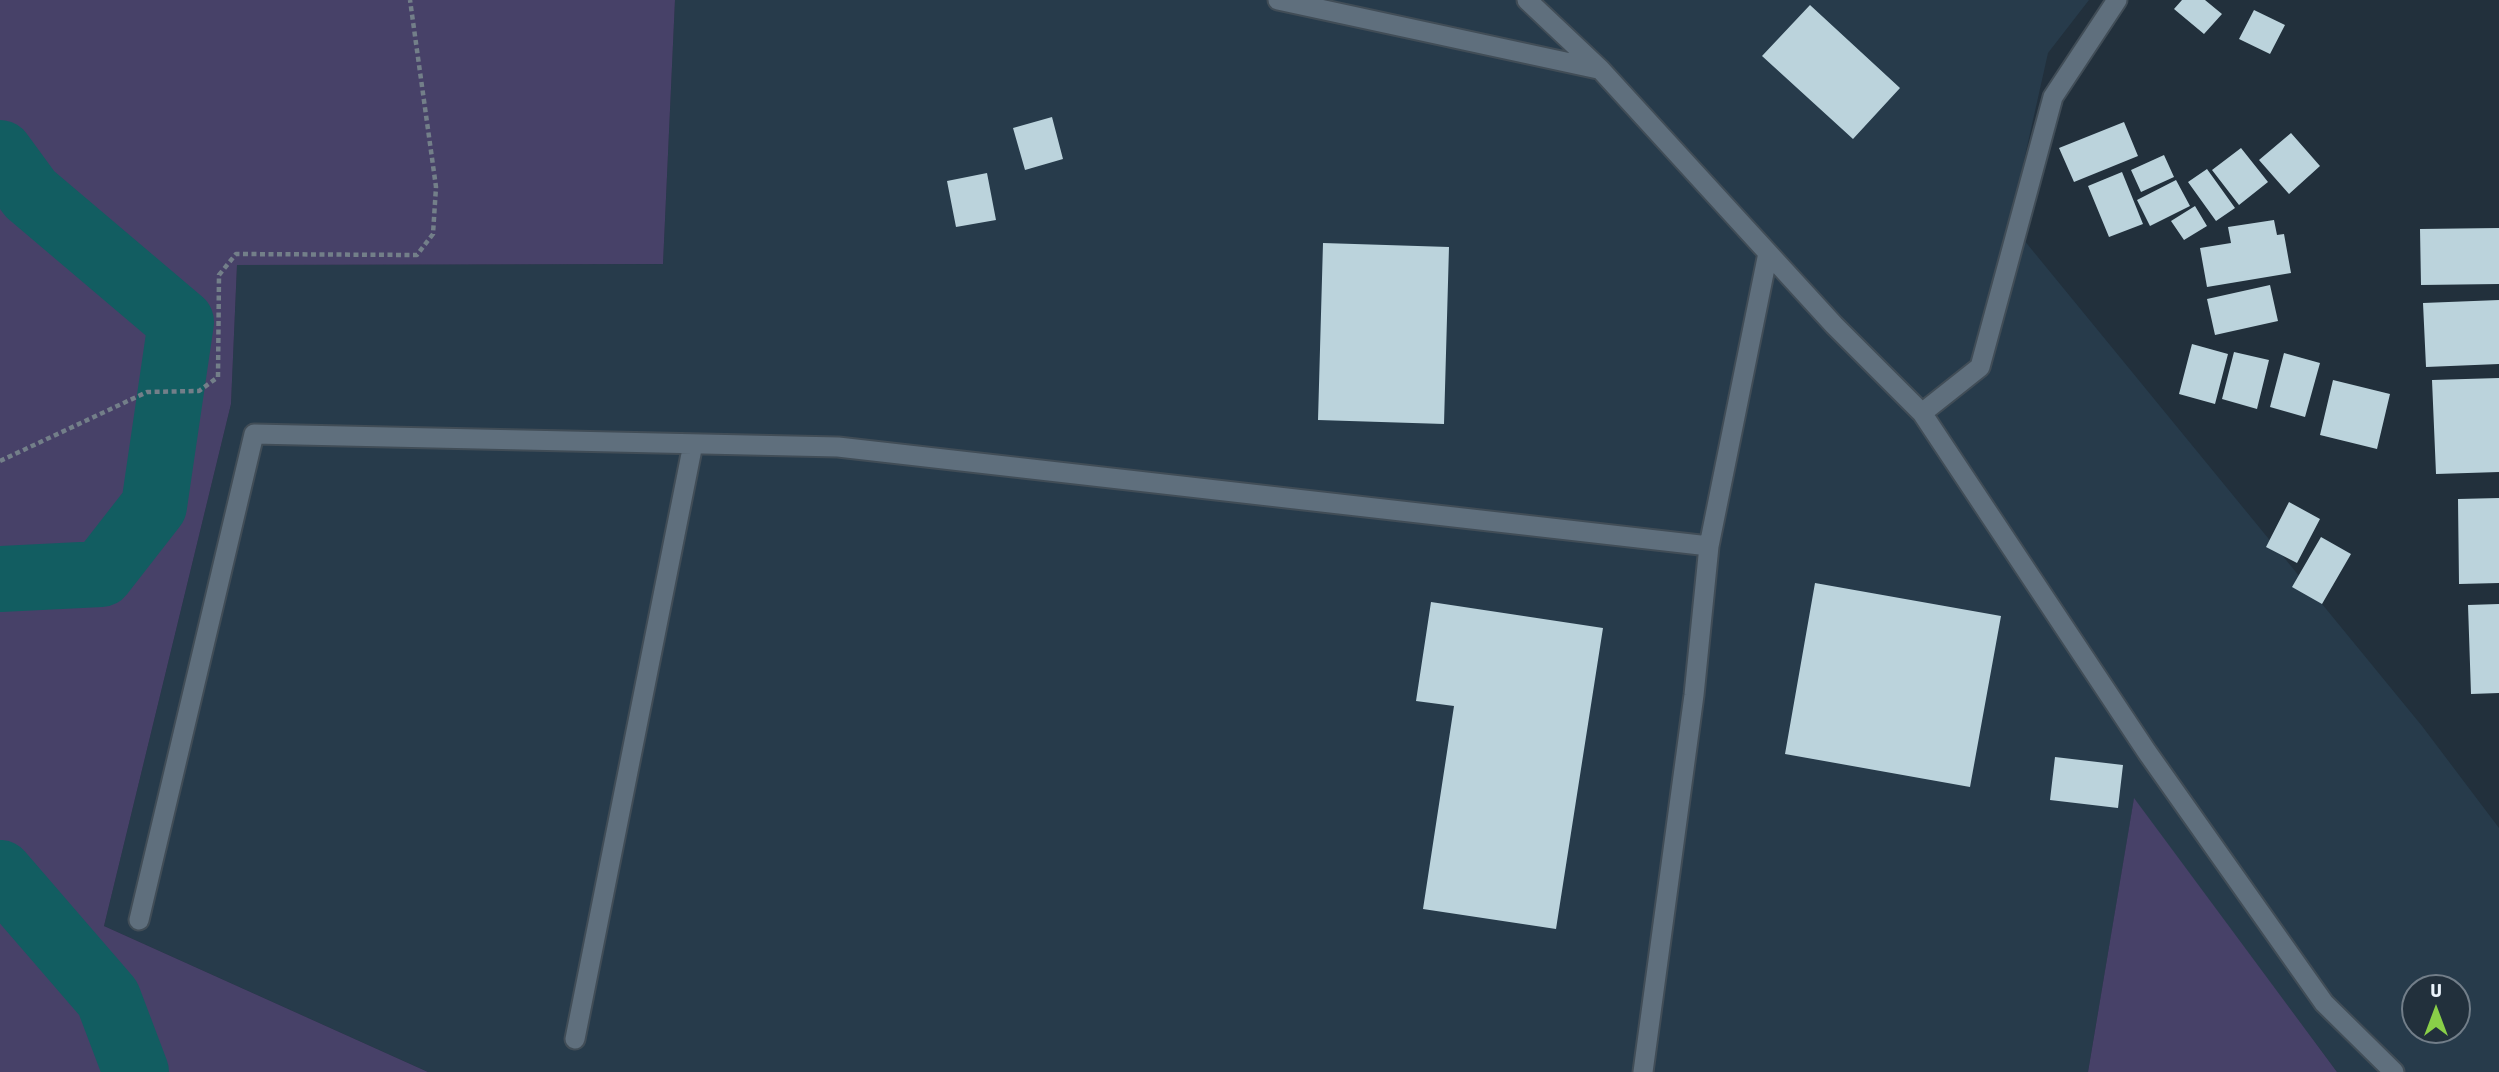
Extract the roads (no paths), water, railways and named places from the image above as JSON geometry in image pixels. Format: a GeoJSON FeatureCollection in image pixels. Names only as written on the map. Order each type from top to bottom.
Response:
{"type":"FeatureCollection","features":[{"type":"Feature","properties":{"kind":"lane"},"geometry":{"type":"LineString","coordinates":[[1278,0],[1600,69]]}},
{"type":"Feature","properties":{"kind":"lane"},"geometry":{"type":"LineString","coordinates":[[1527,0],[1600,69],[1835,325],[1922,413],[2147,752],[2324,1003],[2394,1072]]}},
{"type":"Feature","properties":{"kind":"lane"},"geometry":{"type":"LineString","coordinates":[[1922,413],[1980,367],[2053,97],[2117,0]]}},
{"type":"Feature","properties":{"kind":"lane"},"geometry":{"type":"LineString","coordinates":[[1643,1072],[1694,695],[1709,546],[1768,253]]}},
{"type":"Feature","properties":{"kind":"lane"},"geometry":{"type":"LineString","coordinates":[[139,920],[254,434],[838,447],[1709,546]]}},
{"type":"Feature","properties":{"kind":"lane"},"geometry":{"type":"LineString","coordinates":[[575,1040],[693,444]]}},
{"type":"Feature","properties":{"kind":"waterway"},"geometry":{"type":"LineString","coordinates":[[0,153],[30,194],[181,322],[154,506],[101,574],[0,579]]}},
{"type":"Feature","properties":{"kind":"waterway"},"geometry":{"type":"LineString","coordinates":[[0,873],[108,998],[136,1072]]}}]}
